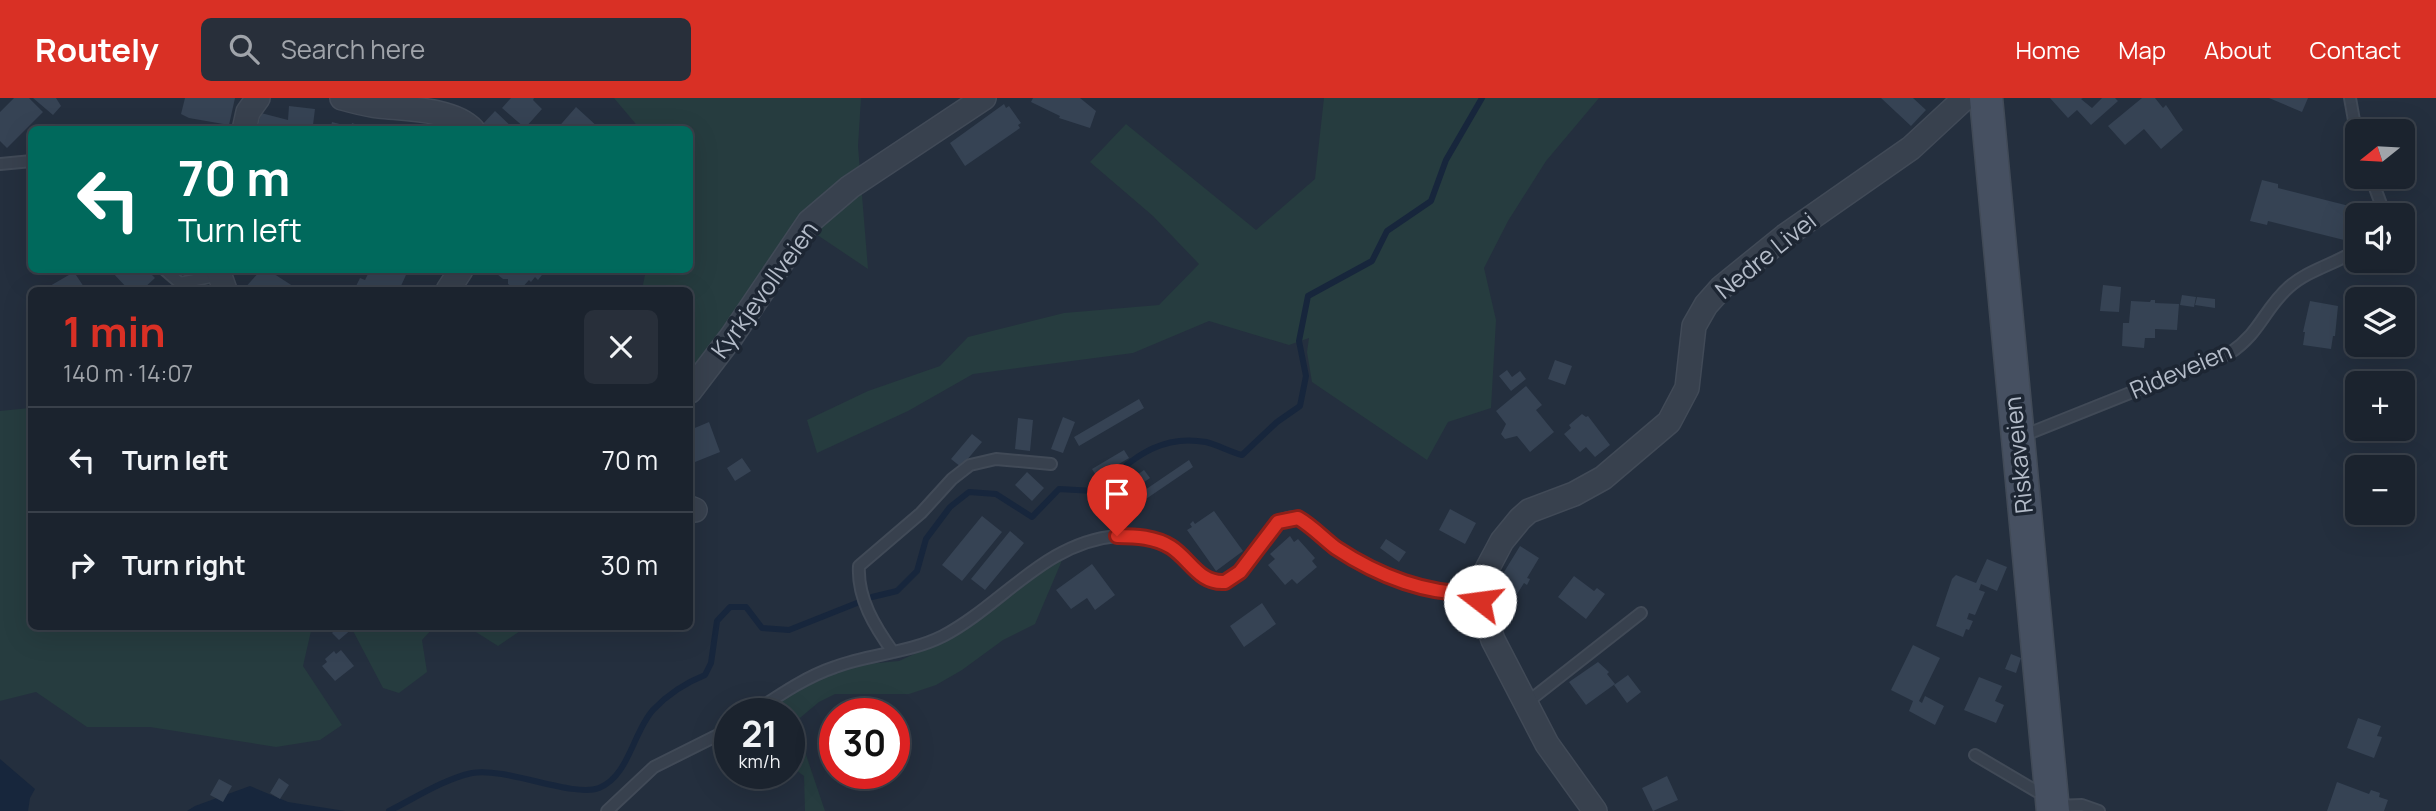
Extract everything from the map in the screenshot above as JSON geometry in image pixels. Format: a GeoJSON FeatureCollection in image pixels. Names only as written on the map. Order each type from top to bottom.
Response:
{"type":"FeatureCollection","features":[{"type":"Feature","properties":{"kind":"main road","name":"Riskaveien"},"geometry":{"type":"LineString","coordinates":[[1986,98],[2052,803]]}},
{"type":"Feature","properties":{"kind":"street"},"geometry":{"type":"LineString","coordinates":[[245,126],[248,113],[258,98]]}},
{"type":"Feature","properties":{"kind":"street"},"geometry":{"type":"LineString","coordinates":[[342,98],[376,106],[422,110],[470,126]]}},
{"type":"Feature","properties":{"kind":"street","name":"Kyrkjevollveien"},"geometry":{"type":"LineString","coordinates":[[693,387],[810,222],[850,187],[984,98]]}},
{"type":"Feature","properties":{"kind":"street","name":"Nedre Livei"},"geometry":{"type":"LineString","coordinates":[[1479,593],[1486,571],[1502,541],[1520,519],[1540,506],[1574,494],[1603,478],[1669,422],[1687,388],[1694,326],[1706,305],[1722,287],[1785,236],[1911,148],[1965,98]]}},
{"type":"Feature","properties":{"kind":"street"},"geometry":{"type":"LineString","coordinates":[[1479,593],[1486,622],[1525,704],[1547,744],[1595,811]]}},
{"type":"Feature","properties":{"kind":"lane"},"geometry":{"type":"LineString","coordinates":[[2350,98],[2354,119]]}},
{"type":"Feature","properties":{"kind":"lane"},"geometry":{"type":"LineString","coordinates":[[0,164],[28,161]]}},
{"type":"Feature","properties":{"kind":"lane","name":"Rideveien"},"geometry":{"type":"LineString","coordinates":[[2018,438],[2230,353],[2253,335],[2291,285],[2345,256]]}},
{"type":"Feature","properties":{"kind":"lane"},"geometry":{"type":"LineString","coordinates":[[177,287],[221,278]]}},
{"type":"Feature","properties":{"kind":"lane"},"geometry":{"type":"LineString","coordinates":[[893,652],[869,612],[858,582],[859,566],[921,513],[970,465],[996,459],[1051,464]]}},
{"type":"Feature","properties":{"kind":"lane"},"geometry":{"type":"LineString","coordinates":[[776,698],[809,677],[855,660],[893,652],[942,636],[981,610],[1032,569],[1100,538],[1138,536],[1156,540],[1172,547],[1208,580],[1225,582],[1240,572],[1269,530],[1278,522],[1291,517],[1309,524],[1349,556],[1383,573],[1426,589],[1460,594],[1479,593]]}},
{"type":"Feature","properties":{"kind":"lane"},"geometry":{"type":"LineString","coordinates":[[1525,704],[1641,613]]}},
{"type":"Feature","properties":{"kind":"lane"},"geometry":{"type":"LineString","coordinates":[[607,811],[654,767],[714,737]]}},
{"type":"Feature","properties":{"kind":"lane"},"geometry":{"type":"LineString","coordinates":[[1975,755],[2052,803],[2082,805],[2099,811]]}},
{"type":"Feature","properties":{"kind":"green space"},"geometry":{"type":"Polygon","coordinates":[[[614,98],[861,98],[858,146],[868,269],[798,222],[743,298],[693,376],[693,287],[643,287],[645,273],[693,273],[693,126],[637,126],[614,98]]]}},
{"type":"Feature","properties":{"kind":"green space"},"geometry":{"type":"Polygon","coordinates":[[[1324,98],[1599,98],[1546,161],[1508,221],[1484,268],[1496,320],[1491,408],[1448,422],[1427,460],[1312,382],[1307,352],[1309,338],[1289,345],[1209,321],[1133,353],[973,374],[908,411],[817,453],[807,420],[868,391],[940,366],[968,337],[1064,313],[1159,305],[1199,264],[1153,216],[1090,162],[1126,124],[1256,230],[1315,179],[1324,98]]]}},
{"type":"Feature","properties":{"kind":"green space"},"geometry":{"type":"Polygon","coordinates":[[[28,408],[28,630],[313,630],[303,666],[342,725],[320,740],[276,747],[150,727],[87,727],[36,692],[0,701],[0,411],[28,408]]]}},
{"type":"Feature","properties":{"kind":"green space"},"geometry":{"type":"Polygon","coordinates":[[[1063,558],[1035,624],[1003,640],[936,685],[909,694],[835,694],[819,698],[819,702],[805,714],[805,698],[785,698],[833,673],[867,664],[899,661],[960,633],[1041,569],[1063,558]]]}},
{"type":"Feature","properties":{"kind":"green space"},"geometry":{"type":"Polygon","coordinates":[[[353,630],[431,630],[422,640],[427,672],[399,693],[383,688],[353,630]]]}},
{"type":"Feature","properties":{"kind":"green space"},"geometry":{"type":"Polygon","coordinates":[[[473,630],[522,630],[498,646],[473,630]]]}},
{"type":"Feature","properties":{"kind":"green space"},"geometry":{"type":"Polygon","coordinates":[[[805,752],[825,811],[805,811],[804,789],[805,752]]]}},
{"type":"Feature","properties":{"kind":"water"},"geometry":{"type":"Polygon","coordinates":[[[0,759],[35,789],[28,811],[0,811],[0,759]]]}},
{"type":"Feature","properties":{"kind":"water"},"geometry":{"type":"Polygon","coordinates":[[[250,786],[288,802],[345,811],[187,811],[250,786]]]}},
{"type":"Feature","properties":{"kind":"building"},"geometry":{"type":"Polygon","coordinates":[[[14,98],[29,98],[43,112],[7,148],[0,141],[0,112],[14,98]]]}},
{"type":"Feature","properties":{"kind":"building"},"geometry":{"type":"Polygon","coordinates":[[[33,98],[56,98],[61,106],[53,115],[33,98]]]}},
{"type":"Feature","properties":{"kind":"building"},"geometry":{"type":"Polygon","coordinates":[[[185,98],[235,98],[229,125],[189,118],[181,114],[185,98]]]}},
{"type":"Feature","properties":{"kind":"building"},"geometry":{"type":"Polygon","coordinates":[[[511,98],[534,98],[542,109],[527,126],[523,126],[502,108],[511,98]]]}},
{"type":"Feature","properties":{"kind":"building"},"geometry":{"type":"Polygon","coordinates":[[[1033,98],[1080,98],[1096,111],[1090,128],[1059,118],[1060,116],[1031,102],[1033,98]]]}},
{"type":"Feature","properties":{"kind":"building"},"geometry":{"type":"Polygon","coordinates":[[[1881,98],[1913,98],[1926,110],[1911,126],[1881,98]]]}},
{"type":"Feature","properties":{"kind":"building"},"geometry":{"type":"Polygon","coordinates":[[[2050,98],[2083,98],[2081,99],[2092,108],[2102,98],[2115,98],[2118,101],[2091,125],[2077,110],[2068,118],[2050,98]]]}},
{"type":"Feature","properties":{"kind":"building"},"geometry":{"type":"Polygon","coordinates":[[[2142,98],[2155,98],[2163,108],[2166,105],[2183,130],[2161,149],[2144,129],[2125,145],[2108,126],[2142,98]]]}},
{"type":"Feature","properties":{"kind":"building"},"geometry":{"type":"Polygon","coordinates":[[[2269,98],[2308,98],[2302,112],[2269,98]]]}},
{"type":"Feature","properties":{"kind":"building"},"geometry":{"type":"Polygon","coordinates":[[[1004,104],[1006,108],[1009,106],[1021,123],[1018,125],[1020,128],[965,166],[950,143],[1004,104]]]}},
{"type":"Feature","properties":{"kind":"building"},"geometry":{"type":"Polygon","coordinates":[[[289,106],[315,109],[313,125],[258,126],[261,113],[288,120],[289,106]]]}},
{"type":"Feature","properties":{"kind":"building"},"geometry":{"type":"Polygon","coordinates":[[[576,107],[597,126],[559,126],[576,107]]]}},
{"type":"Feature","properties":{"kind":"building"},"geometry":{"type":"Polygon","coordinates":[[[495,111],[511,126],[481,126],[495,111]]]}},
{"type":"Feature","properties":{"kind":"building"},"geometry":{"type":"Polygon","coordinates":[[[332,122],[347,126],[331,126],[332,122]]]}},
{"type":"Feature","properties":{"kind":"building"},"geometry":{"type":"Polygon","coordinates":[[[2262,180],[2278,184],[2278,188],[2345,205],[2345,240],[2268,221],[2267,225],[2250,221],[2262,180]]]}},
{"type":"Feature","properties":{"kind":"building"},"geometry":{"type":"Polygon","coordinates":[[[75,273],[84,287],[48,287],[75,273]]]}},
{"type":"Feature","properties":{"kind":"building"},"geometry":{"type":"Polygon","coordinates":[[[113,273],[150,273],[155,278],[145,287],[126,287],[113,273]]]}},
{"type":"Feature","properties":{"kind":"building"},"geometry":{"type":"Polygon","coordinates":[[[258,273],[273,273],[294,287],[246,287],[258,273]]]}},
{"type":"Feature","properties":{"kind":"building"},"geometry":{"type":"Polygon","coordinates":[[[368,273],[406,275],[401,286],[404,287],[356,287],[360,278],[365,280],[368,273]]]}},
{"type":"Feature","properties":{"kind":"building"},"geometry":{"type":"Polygon","coordinates":[[[496,273],[543,273],[538,280],[535,277],[523,287],[512,287],[508,284],[508,279],[503,279],[496,273]]]}},
{"type":"Feature","properties":{"kind":"building"},"geometry":{"type":"Polygon","coordinates":[[[2103,285],[2121,287],[2119,312],[2100,311],[2103,285]]]}},
{"type":"Feature","properties":{"kind":"building"},"geometry":{"type":"Polygon","coordinates":[[[2182,295],[2196,297],[2194,307],[2180,305],[2182,295]]]}},
{"type":"Feature","properties":{"kind":"building"},"geometry":{"type":"Polygon","coordinates":[[[2197,297],[2215,299],[2215,308],[2195,305],[2197,297]]]}},
{"type":"Feature","properties":{"kind":"building"},"geometry":{"type":"Polygon","coordinates":[[[2155,300],[2155,303],[2179,304],[2177,330],[2155,329],[2155,338],[2145,338],[2144,348],[2122,346],[2123,323],[2129,323],[2131,301],[2155,300]]]}},
{"type":"Feature","properties":{"kind":"building"},"geometry":{"type":"Polygon","coordinates":[[[2310,301],[2338,306],[2331,349],[2303,345],[2310,301]]]}},
{"type":"Feature","properties":{"kind":"building"},"geometry":{"type":"Polygon","coordinates":[[[1555,360],[1572,366],[1565,385],[1548,379],[1555,360]]]}},
{"type":"Feature","properties":{"kind":"building"},"geometry":{"type":"Polygon","coordinates":[[[1507,370],[1512,377],[1520,371],[1526,379],[1511,391],[1499,376],[1507,370]]]}},
{"type":"Feature","properties":{"kind":"building"},"geometry":{"type":"Polygon","coordinates":[[[1526,386],[1542,405],[1536,410],[1554,432],[1530,452],[1517,436],[1505,439],[1501,434],[1506,424],[1496,411],[1526,386]]]}},
{"type":"Feature","properties":{"kind":"building"},"geometry":{"type":"Polygon","coordinates":[[[1139,399],[1144,408],[1079,446],[1074,437],[1139,399]]]}},
{"type":"Feature","properties":{"kind":"building"},"geometry":{"type":"Polygon","coordinates":[[[1582,414],[1588,416],[1610,445],[1595,457],[1586,447],[1580,452],[1564,434],[1571,428],[1569,425],[1582,414]]]}},
{"type":"Feature","properties":{"kind":"building"},"geometry":{"type":"Polygon","coordinates":[[[1063,417],[1075,422],[1063,453],[1051,449],[1063,417]]]}},
{"type":"Feature","properties":{"kind":"building"},"geometry":{"type":"Polygon","coordinates":[[[1018,418],[1033,420],[1030,451],[1015,449],[1018,418]]]}},
{"type":"Feature","properties":{"kind":"building"},"geometry":{"type":"Polygon","coordinates":[[[709,422],[720,452],[693,463],[693,429],[709,422]]]}},
{"type":"Feature","properties":{"kind":"building"},"geometry":{"type":"Polygon","coordinates":[[[972,434],[982,442],[961,467],[951,459],[972,434]]]}},
{"type":"Feature","properties":{"kind":"building"},"geometry":{"type":"Polygon","coordinates":[[[1124,450],[1129,458],[1097,477],[1092,469],[1124,450]]]}},
{"type":"Feature","properties":{"kind":"building"},"geometry":{"type":"Polygon","coordinates":[[[742,458],[751,471],[735,481],[727,468],[742,458]]]}},
{"type":"Feature","properties":{"kind":"building"},"geometry":{"type":"Polygon","coordinates":[[[1189,460],[1193,467],[1143,501],[1139,494],[1189,460]]]}},
{"type":"Feature","properties":{"kind":"building"},"geometry":{"type":"Polygon","coordinates":[[[1144,470],[1150,478],[1127,494],[1121,486],[1144,470]]]}},
{"type":"Feature","properties":{"kind":"building"},"geometry":{"type":"Polygon","coordinates":[[[1027,472],[1044,488],[1032,501],[1015,485],[1027,472]]]}},
{"type":"Feature","properties":{"kind":"building"},"geometry":{"type":"Polygon","coordinates":[[[1450,509],[1476,523],[1465,544],[1439,530],[1450,509]]]}},
{"type":"Feature","properties":{"kind":"building"},"geometry":{"type":"Polygon","coordinates":[[[1214,511],[1243,551],[1216,571],[1187,530],[1192,527],[1190,524],[1193,521],[1195,524],[1214,511]]]}},
{"type":"Feature","properties":{"kind":"building"},"geometry":{"type":"Polygon","coordinates":[[[982,516],[1002,532],[962,581],[942,565],[982,516]]]}},
{"type":"Feature","properties":{"kind":"building"},"geometry":{"type":"Polygon","coordinates":[[[1010,531],[1024,543],[985,590],[971,579],[1010,531]]]}},
{"type":"Feature","properties":{"kind":"building"},"geometry":{"type":"Polygon","coordinates":[[[1290,536],[1294,542],[1298,539],[1315,558],[1312,561],[1317,567],[1297,584],[1292,579],[1285,585],[1268,565],[1275,559],[1270,554],[1290,536]]]}},
{"type":"Feature","properties":{"kind":"building"},"geometry":{"type":"Polygon","coordinates":[[[1386,539],[1406,552],[1399,562],[1380,548],[1386,539]]]}},
{"type":"Feature","properties":{"kind":"building"},"geometry":{"type":"Polygon","coordinates":[[[1520,546],[1539,558],[1527,578],[1530,579],[1527,585],[1524,583],[1512,602],[1493,590],[1520,546]]]}},
{"type":"Feature","properties":{"kind":"building"},"geometry":{"type":"Polygon","coordinates":[[[1987,559],[2007,567],[1997,591],[1981,584],[1979,590],[1985,592],[1975,615],[1969,613],[1967,619],[1973,621],[1969,630],[1966,629],[1963,637],[1936,626],[1952,579],[1956,575],[1976,583],[1987,559]]]}},
{"type":"Feature","properties":{"kind":"building"},"geometry":{"type":"Polygon","coordinates":[[[1092,564],[1115,595],[1095,610],[1087,598],[1071,609],[1056,590],[1092,564]]]}},
{"type":"Feature","properties":{"kind":"building"},"geometry":{"type":"Polygon","coordinates":[[[1574,576],[1594,591],[1597,588],[1605,594],[1586,619],[1558,597],[1574,576]]]}},
{"type":"Feature","properties":{"kind":"building"},"geometry":{"type":"Polygon","coordinates":[[[1262,603],[1276,624],[1244,647],[1230,626],[1262,603]]]}},
{"type":"Feature","properties":{"kind":"building"},"geometry":{"type":"Polygon","coordinates":[[[335,630],[351,630],[339,640],[332,633],[335,630]]]}},
{"type":"Feature","properties":{"kind":"building"},"geometry":{"type":"Polygon","coordinates":[[[1913,645],[1940,658],[1919,701],[1922,703],[1925,696],[1944,706],[1935,725],[1909,711],[1913,701],[1891,690],[1913,645]]]}},
{"type":"Feature","properties":{"kind":"building"},"geometry":{"type":"Polygon","coordinates":[[[341,650],[354,666],[335,681],[322,666],[334,651],[336,654],[341,650]]]}},
{"type":"Feature","properties":{"kind":"building"},"geometry":{"type":"Polygon","coordinates":[[[2011,654],[2021,658],[2016,673],[2005,669],[2011,654]]]}},
{"type":"Feature","properties":{"kind":"building"},"geometry":{"type":"Polygon","coordinates":[[[1598,662],[1609,672],[1607,674],[1615,684],[1586,705],[1569,682],[1598,662]]]}},
{"type":"Feature","properties":{"kind":"building"},"geometry":{"type":"Polygon","coordinates":[[[1628,675],[1641,692],[1627,703],[1614,685],[1628,675]]]}},
{"type":"Feature","properties":{"kind":"building"},"geometry":{"type":"Polygon","coordinates":[[[1979,677],[2002,686],[1995,701],[2004,705],[1996,723],[1964,710],[1979,677]]]}},
{"type":"Feature","properties":{"kind":"building"},"geometry":{"type":"Polygon","coordinates":[[[2358,718],[2381,726],[2377,736],[2382,737],[2374,758],[2347,748],[2358,718]]]}},
{"type":"Feature","properties":{"kind":"building"},"geometry":{"type":"Polygon","coordinates":[[[1667,776],[1678,800],[1653,811],[1642,788],[1667,776]]]}},
{"type":"Feature","properties":{"kind":"building"},"geometry":{"type":"Polygon","coordinates":[[[279,778],[289,785],[280,799],[270,793],[279,778]]]}},
{"type":"Feature","properties":{"kind":"building"},"geometry":{"type":"Polygon","coordinates":[[[219,779],[232,786],[223,802],[210,795],[219,779]]]}},
{"type":"Feature","properties":{"kind":"building"},"geometry":{"type":"Polygon","coordinates":[[[2337,782],[2369,794],[2371,790],[2380,793],[2379,797],[2388,800],[2384,811],[2327,811],[2337,782]]]}},
{"type":"Feature","properties":{"kind":"waterway"},"geometry":{"type":"LineString","coordinates":[[389,811],[440,784],[472,773],[503,774],[573,789],[599,788],[609,782],[624,764],[653,710],[677,690],[705,675],[711,663],[717,621],[730,607],[746,607],[762,628],[789,630],[872,597],[897,591],[917,571],[926,539],[950,507],[969,492],[996,494],[1032,517],[1059,489],[1094,491],[1132,461],[1158,446],[1188,440],[1206,442],[1242,455],[1277,422],[1300,406],[1306,376],[1299,341],[1308,296],[1372,261],[1387,231],[1431,201],[1446,160],[1482,98]]}},
{"type":"Feature","properties":{"kind":"route"},"geometry":{"type":"LineString","coordinates":[[1117,536],[1138,536],[1156,540],[1172,547],[1208,580],[1225,582],[1240,572],[1269,530],[1278,522],[1291,517],[1298,518],[1309,524],[1332,545],[1373,569],[1426,589],[1445,593],[1479,593],[1480,601]]}}]}
